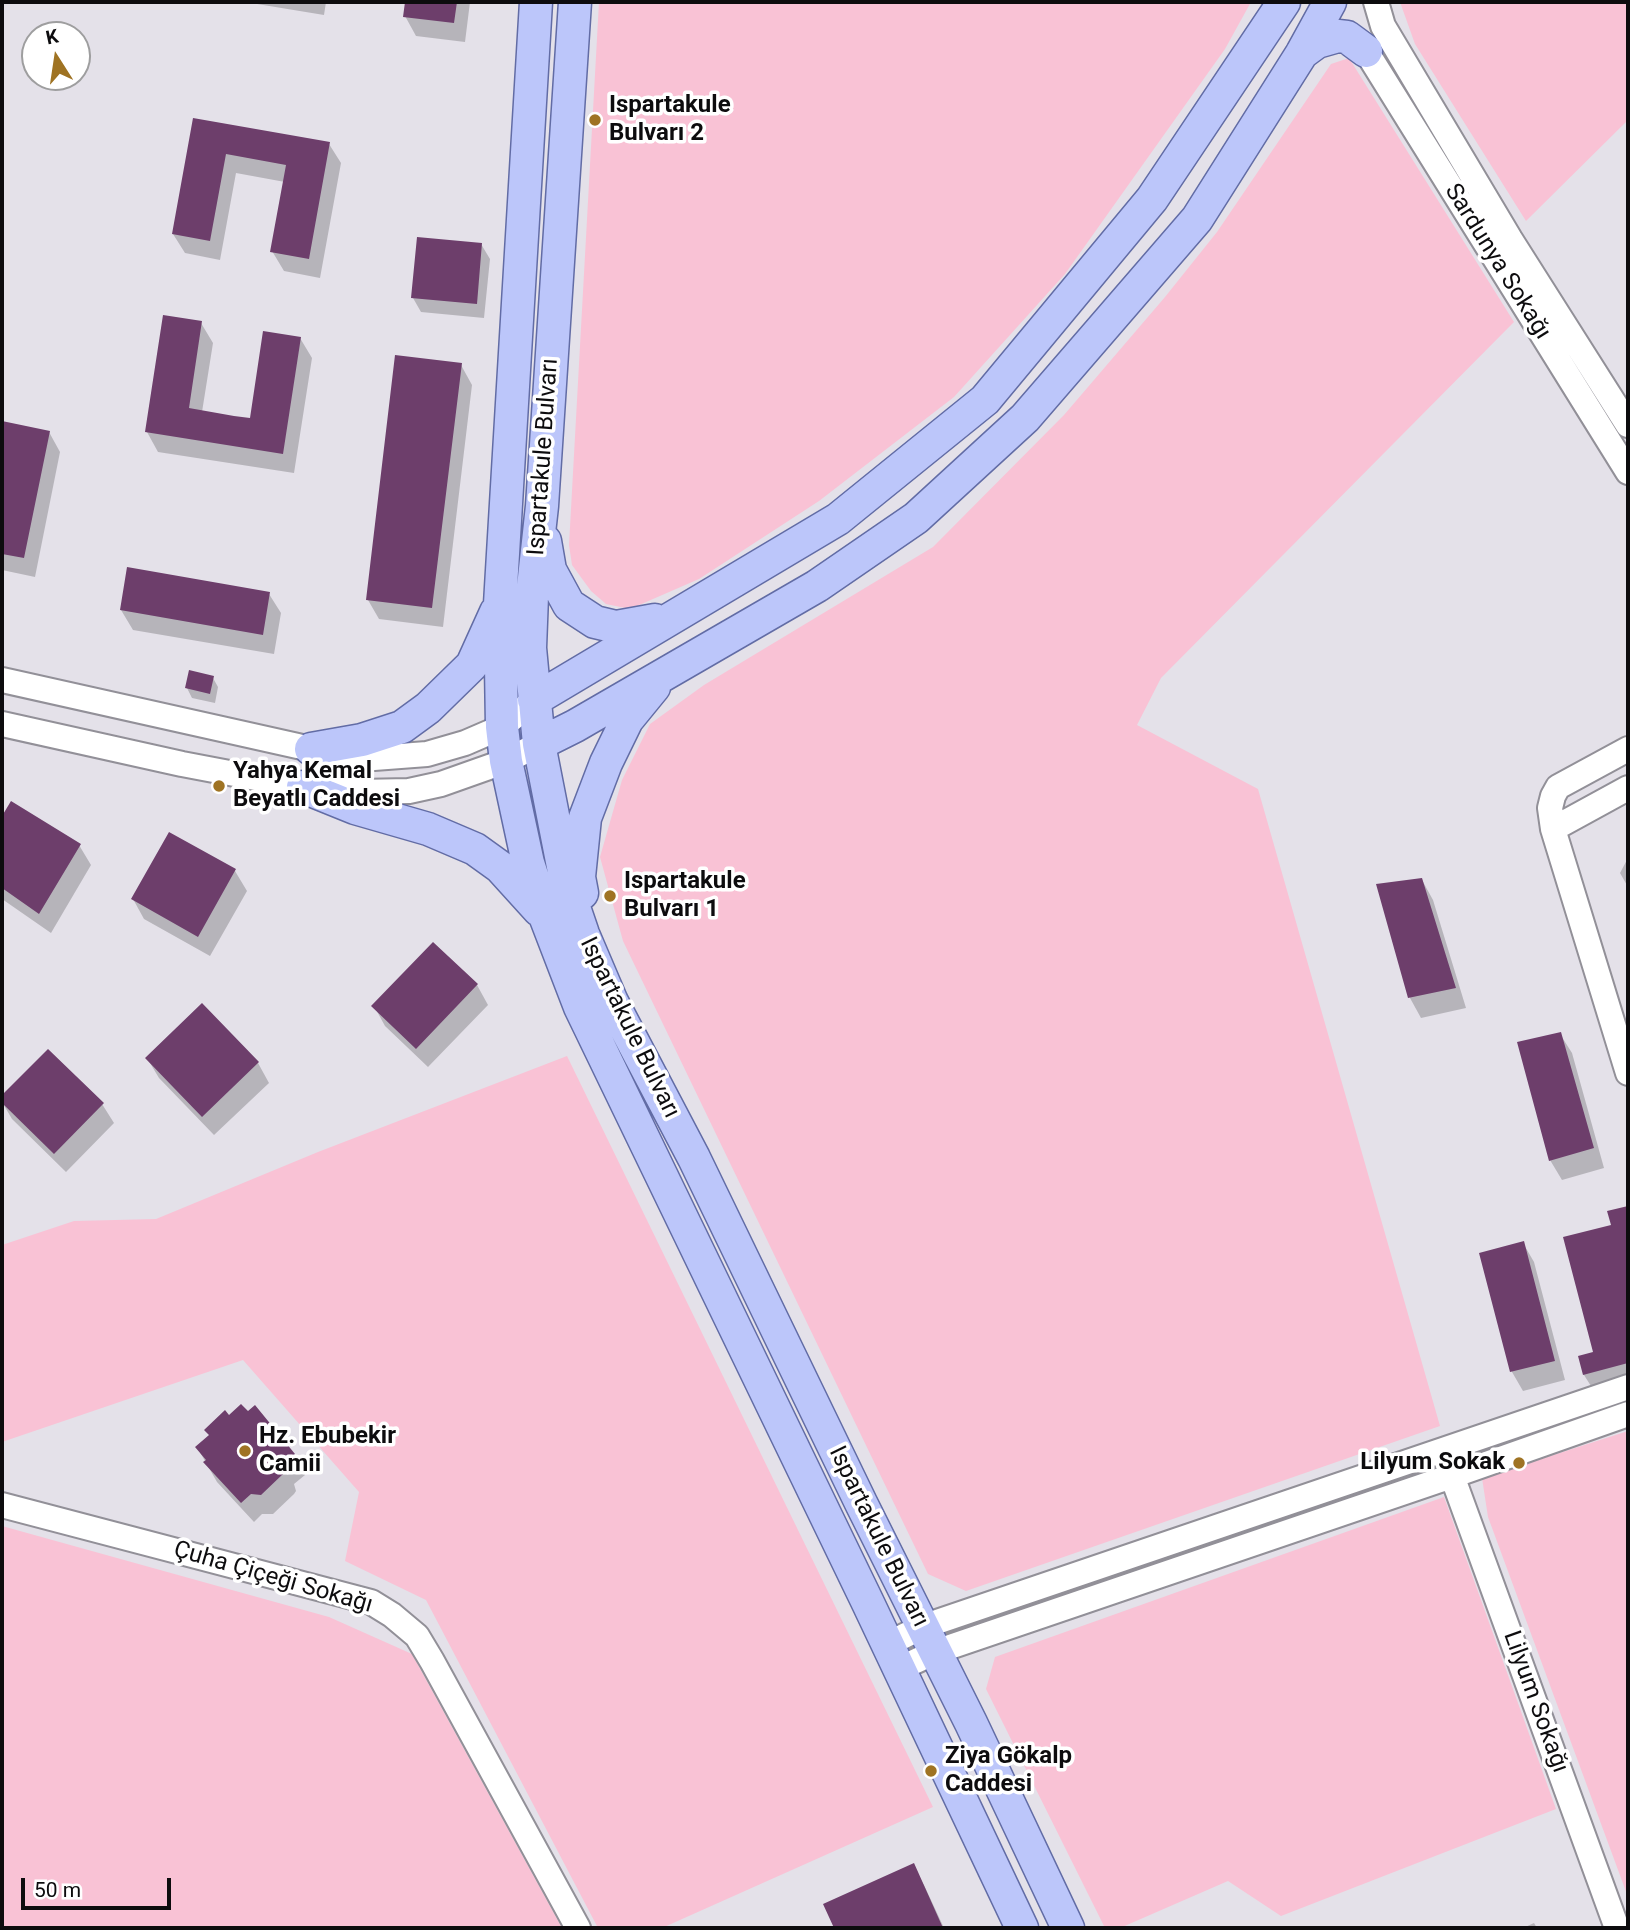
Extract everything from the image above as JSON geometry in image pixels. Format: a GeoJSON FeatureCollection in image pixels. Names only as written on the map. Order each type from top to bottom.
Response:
{"type":"FeatureCollection","features":[{"type":"Feature","properties":{"kind":"main road","name":"Ispartakule Bulvarı"},"geometry":{"type":"LineString","coordinates":[[536,2],[500,604],[502,727],[506,761],[528,863],[580,1007],[1023,1928]]}},
{"type":"Feature","properties":{"kind":"main road","name":"Ispartakule Bulvarı"},"geometry":{"type":"LineString","coordinates":[[575,2],[542,506],[532,596],[530,648],[539,744],[568,887],[598,973],[694,1158],[1068,1928]]}},
{"type":"Feature","properties":{"kind":"main road"},"geometry":{"type":"LineString","coordinates":[[534,700],[838,519],[985,400],[1152,199],[1284,2]]}},
{"type":"Feature","properties":{"kind":"main road"},"geometry":{"type":"LineString","coordinates":[[539,744],[575,726],[817,586],[916,518],[1025,418],[1197,219],[1302,52],[1330,2]]}},
{"type":"Feature","properties":{"kind":"main road"},"geometry":{"type":"LineString","coordinates":[[1342,2],[1366,51]]}},
{"type":"Feature","properties":{"kind":"main road"},"geometry":{"type":"LineString","coordinates":[[1302,52],[1317,42],[1338,36],[1347,37],[1366,51]]}},
{"type":"Feature","properties":{"kind":"main road"},"geometry":{"type":"LineString","coordinates":[[542,506],[550,570],[569,605],[595,622],[616,627],[677,615]]}},
{"type":"Feature","properties":{"kind":"main road"},"geometry":{"type":"LineString","coordinates":[[311,749],[362,740],[402,727],[428,708],[472,666],[500,604]]}},
{"type":"Feature","properties":{"kind":"main road"},"geometry":{"type":"LineString","coordinates":[[598,973],[579,877],[584,818],[627,720],[665,673]]}},
{"type":"Feature","properties":{"kind":"main road"},"geometry":{"type":"LineString","coordinates":[[303,787],[355,808],[429,829],[475,849],[500,867],[545,916]]}},
{"type":"Feature","properties":{"kind":"street","name":"Sardunya Sokağı"},"geometry":{"type":"LineString","coordinates":[[1376,2],[1383,26],[1628,472]]}},
{"type":"Feature","properties":{"kind":"street","name":"Sardunya Sokağı"},"geometry":{"type":"LineString","coordinates":[[1366,51],[1524,283],[1628,425]]}},
{"type":"Feature","properties":{"kind":"street"},"geometry":{"type":"LineString","coordinates":[[2,680],[311,749],[374,758],[427,754],[465,743],[502,727],[534,700]]}},
{"type":"Feature","properties":{"kind":"street"},"geometry":{"type":"LineString","coordinates":[[2,724],[181,764],[303,787],[358,792],[409,791],[441,784],[506,761],[539,744]]}},
{"type":"Feature","properties":{"kind":"street"},"geometry":{"type":"LineString","coordinates":[[1628,749],[1559,787],[1550,807],[1553,829],[1628,1073]]}},
{"type":"Feature","properties":{"kind":"street"},"geometry":{"type":"LineString","coordinates":[[1553,829],[1628,788]]}},
{"type":"Feature","properties":{"kind":"street"},"geometry":{"type":"LineString","coordinates":[[893,1657],[929,1639],[1442,1450],[1628,1387]]}},
{"type":"Feature","properties":{"kind":"street"},"geometry":{"type":"LineString","coordinates":[[929,1639],[1452,1476],[1628,1414]]}},
{"type":"Feature","properties":{"kind":"street","name":"Lilyum Sokağı"},"geometry":{"type":"LineString","coordinates":[[1442,1450],[1617,1928]]}},
{"type":"Feature","properties":{"kind":"street","name":"Çuha Çiçeği Sokağı"},"geometry":{"type":"LineString","coordinates":[[2,1506],[371,1602],[392,1615],[417,1636],[432,1661],[578,1928]]}},
{"type":"Feature","properties":{"kind":"shaded area"},"geometry":{"type":"Polygon","coordinates":[[[599,2],[1251,2],[1225,49],[1065,274],[954,397],[819,501],[699,579],[630,609],[606,604],[591,591],[572,565],[569,545],[599,2]]]}},
{"type":"Feature","properties":{"kind":"shaded area"},"geometry":{"type":"Polygon","coordinates":[[[1400,2],[1628,2],[1628,120],[1526,221],[1415,44],[1400,2]]]}},
{"type":"Feature","properties":{"kind":"shaded area"},"geometry":{"type":"Polygon","coordinates":[[[1349,58],[1514,322],[1161,678],[1137,725],[1258,789],[1440,1426],[966,1591],[928,1574],[623,941],[600,857],[622,780],[650,724],[704,685],[933,547],[1064,415],[1165,297],[1217,232],[1331,64],[1349,58]]]}},
{"type":"Feature","properties":{"kind":"shaded area"},"geometry":{"type":"Polygon","coordinates":[[[567,1056],[933,1807],[662,1928],[598,1928],[426,1600],[345,1561],[359,1492],[243,1360],[2,1442],[2,1245],[74,1221],[156,1219],[318,1152],[567,1056]]]}},
{"type":"Feature","properties":{"kind":"shaded area"},"geometry":{"type":"Polygon","coordinates":[[[1628,1431],[1628,1897],[1488,1517],[1482,1478],[1628,1431]]]}},
{"type":"Feature","properties":{"kind":"shaded area"},"geometry":{"type":"Polygon","coordinates":[[[1444,1497],[1556,1809],[1281,1916],[1228,1881],[1120,1928],[1105,1928],[986,1689],[995,1657],[1444,1497]]]}},
{"type":"Feature","properties":{"kind":"shaded area"},"geometry":{"type":"Polygon","coordinates":[[[2,1526],[329,1617],[412,1654],[562,1928],[2,1928],[2,1526]]]}},
{"type":"Feature","properties":{"kind":"building"},"geometry":{"type":"Polygon","coordinates":[[[405,2],[457,2],[454,23],[403,17],[405,2]]]}},
{"type":"Feature","properties":{"kind":"building"},"geometry":{"type":"Polygon","coordinates":[[[193,118],[330,142],[309,259],[270,252],[286,165],[226,154],[210,241],[172,234],[193,118]]]}},
{"type":"Feature","properties":{"kind":"building"},"geometry":{"type":"Polygon","coordinates":[[[417,237],[482,243],[477,304],[411,298],[417,237]]]}},
{"type":"Feature","properties":{"kind":"building"},"geometry":{"type":"Polygon","coordinates":[[[163,315],[202,321],[189,408],[234,416],[250,418],[263,331],[301,337],[283,454],[145,432],[163,315]]]}},
{"type":"Feature","properties":{"kind":"building"},"geometry":{"type":"Polygon","coordinates":[[[395,355],[462,363],[432,608],[366,600],[395,355]]]}},
{"type":"Feature","properties":{"kind":"building"},"geometry":{"type":"Polygon","coordinates":[[[2,421],[50,431],[24,558],[2,554],[2,421]]]}},
{"type":"Feature","properties":{"kind":"building"},"geometry":{"type":"Polygon","coordinates":[[[127,567],[270,592],[263,635],[120,610],[127,567]]]}},
{"type":"Feature","properties":{"kind":"building"},"geometry":{"type":"Polygon","coordinates":[[[189,670],[214,676],[210,694],[185,688],[189,670]]]}},
{"type":"Feature","properties":{"kind":"building"},"geometry":{"type":"Polygon","coordinates":[[[11,801],[81,844],[39,914],[2,888],[2,816],[11,801]]]}},
{"type":"Feature","properties":{"kind":"building"},"geometry":{"type":"Polygon","coordinates":[[[169,832],[236,869],[198,937],[131,899],[169,832]]]}},
{"type":"Feature","properties":{"kind":"building"},"geometry":{"type":"Polygon","coordinates":[[[1422,878],[1456,988],[1408,998],[1376,884],[1422,878]]]}},
{"type":"Feature","properties":{"kind":"building"},"geometry":{"type":"Polygon","coordinates":[[[433,942],[478,984],[416,1049],[371,1006],[433,942]]]}},
{"type":"Feature","properties":{"kind":"building"},"geometry":{"type":"Polygon","coordinates":[[[202,1003],[259,1062],[202,1117],[145,1058],[202,1003]]]}},
{"type":"Feature","properties":{"kind":"building"},"geometry":{"type":"Polygon","coordinates":[[[1561,1032],[1594,1148],[1549,1161],[1517,1042],[1561,1032]]]}},
{"type":"Feature","properties":{"kind":"building"},"geometry":{"type":"Polygon","coordinates":[[[48,1049],[104,1103],[54,1154],[2,1103],[2,1095],[48,1049]]]}},
{"type":"Feature","properties":{"kind":"building"},"geometry":{"type":"Polygon","coordinates":[[[1628,1206],[1628,1363],[1583,1375],[1578,1356],[1593,1352],[1563,1237],[1611,1225],[1607,1211],[1628,1206]]]}},
{"type":"Feature","properties":{"kind":"building"},"geometry":{"type":"Polygon","coordinates":[[[1524,1241],[1555,1361],[1510,1372],[1479,1253],[1524,1241]]]}},
{"type":"Feature","properties":{"kind":"building","name":"Hz. Ebubekir Camii"},"geometry":{"type":"Polygon","coordinates":[[[241,1404],[248,1411],[255,1405],[295,1454],[284,1463],[283,1474],[261,1495],[251,1494],[241,1503],[203,1462],[206,1460],[195,1447],[209,1435],[204,1430],[225,1410],[229,1415],[241,1404]]]}},
{"type":"Feature","properties":{"kind":"building"},"geometry":{"type":"Polygon","coordinates":[[[914,1863],[943,1928],[834,1928],[823,1904],[914,1863]]]}},
{"type":"Feature","properties":{"kind":"place","name":"Ispartakule Bulvarı 2"},"geometry":{"type":"Point","coordinates":[595,120]}},
{"type":"Feature","properties":{"kind":"place","name":"Yahya Kemal Beyatlı Caddesi"},"geometry":{"type":"Point","coordinates":[219,786]}},
{"type":"Feature","properties":{"kind":"place","name":"Ispartakule Bulvarı 1"},"geometry":{"type":"Point","coordinates":[610,896]}},
{"type":"Feature","properties":{"kind":"place","name":"Hz. Ebubekir Camii"},"geometry":{"type":"Point","coordinates":[245,1451]}},
{"type":"Feature","properties":{"kind":"place","name":"Lilyum Sokak"},"geometry":{"type":"Point","coordinates":[1519,1463]}},
{"type":"Feature","properties":{"kind":"place","name":"Ziya Gökalp Caddesi"},"geometry":{"type":"Point","coordinates":[931,1771]}}]}
